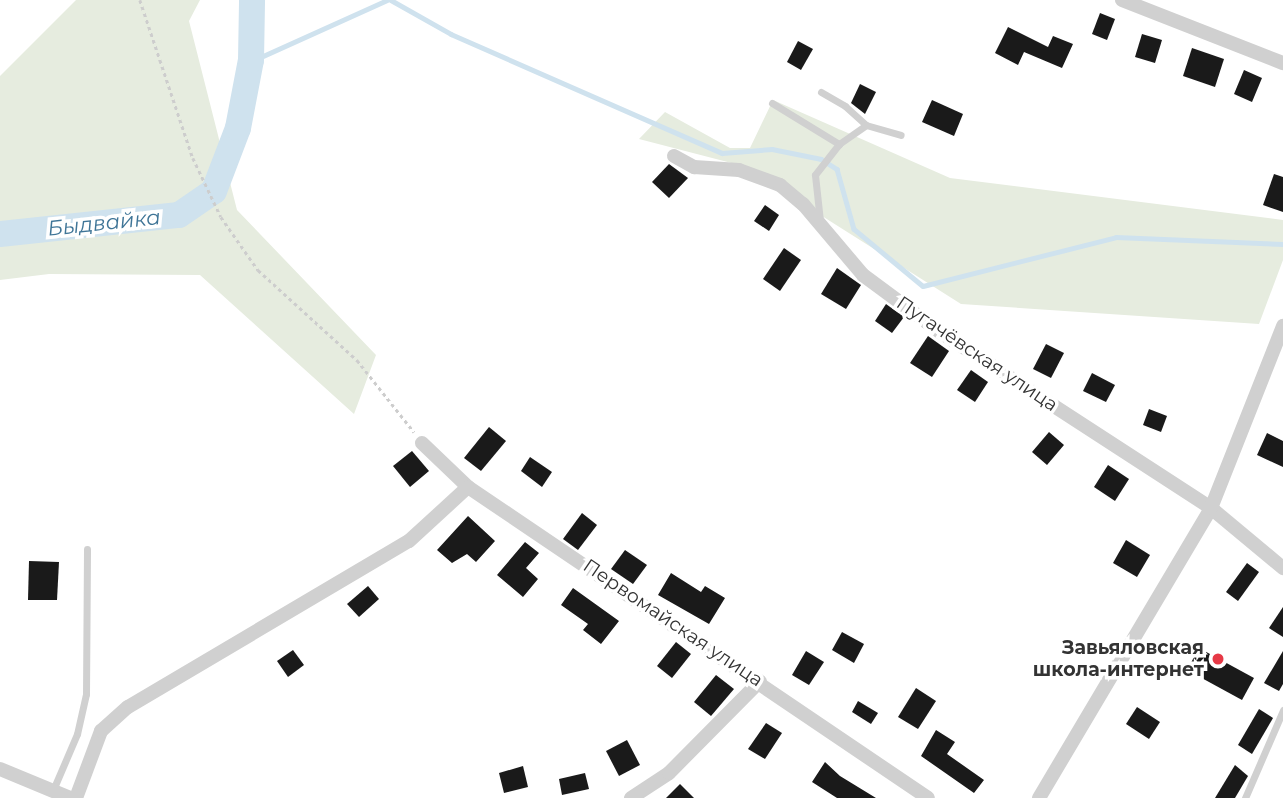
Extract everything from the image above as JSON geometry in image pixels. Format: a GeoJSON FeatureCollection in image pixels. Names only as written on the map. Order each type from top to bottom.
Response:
{"type":"FeatureCollection","features":[{"type":"Feature","properties":{"kind":"street"},"geometry":{"type":"LineString","coordinates":[[1122,0],[1283,63]]}},
{"type":"Feature","properties":{"kind":"street","name":"Пугачёвская улица"},"geometry":{"type":"LineString","coordinates":[[674,156],[694,167],[739,170],[780,185],[820,225],[863,275],[940,332],[1211,509],[1283,568]]}},
{"type":"Feature","properties":{"kind":"street"},"geometry":{"type":"LineString","coordinates":[[1039,798],[1211,509],[1283,326]]}},
{"type":"Feature","properties":{"kind":"street","name":"Первомайская улица"},"geometry":{"type":"LineString","coordinates":[[422,443],[468,487],[760,681],[928,798]]}},
{"type":"Feature","properties":{"kind":"street"},"geometry":{"type":"LineString","coordinates":[[76,798],[100,731],[128,707],[409,541],[468,487]]}},
{"type":"Feature","properties":{"kind":"street"},"geometry":{"type":"LineString","coordinates":[[631,798],[669,773],[760,681]]}},
{"type":"Feature","properties":{"kind":"street"},"geometry":{"type":"LineString","coordinates":[[0,769],[69,798]]}},
{"type":"Feature","properties":{"kind":"lane"},"geometry":{"type":"LineString","coordinates":[[821,92],[866,125],[901,135]]}},
{"type":"Feature","properties":{"kind":"lane"},"geometry":{"type":"LineString","coordinates":[[772,103],[839,144]]}},
{"type":"Feature","properties":{"kind":"lane"},"geometry":{"type":"LineString","coordinates":[[820,225],[815,175],[839,144],[866,125]]}},
{"type":"Feature","properties":{"kind":"lane"},"geometry":{"type":"LineString","coordinates":[[53,790],[77,734],[86,694],[87,549]]}},
{"type":"Feature","properties":{"kind":"lane"},"geometry":{"type":"LineString","coordinates":[[1245,798],[1283,710]]}},
{"type":"Feature","properties":{"kind":"path"},"geometry":{"type":"LineString","coordinates":[[140,0],[193,159],[220,217],[258,270],[357,360],[422,443]]}},
{"type":"Feature","properties":{"kind":"shaded area"},"geometry":{"type":"Polygon","coordinates":[[[76,0],[200,0],[189,21],[237,210],[376,355],[354,414],[200,275],[49,274],[0,280],[0,76],[76,0]]]}},
{"type":"Feature","properties":{"kind":"shaded area"},"geometry":{"type":"Polygon","coordinates":[[[773,100],[950,178],[1283,220],[1283,260],[1259,324],[961,304],[743,166],[639,139],[665,112],[730,148],[750,148],[773,100]]]}},
{"type":"Feature","properties":{"kind":"building"},"geometry":{"type":"Polygon","coordinates":[[[1100,13],[1115,19],[1107,40],[1092,34],[1100,13]]]}},
{"type":"Feature","properties":{"kind":"building"},"geometry":{"type":"Polygon","coordinates":[[[1008,27],[1048,47],[1053,36],[1073,44],[1062,68],[1024,52],[1018,65],[995,53],[1008,27]]]}},
{"type":"Feature","properties":{"kind":"building"},"geometry":{"type":"Polygon","coordinates":[[[1142,34],[1162,40],[1155,63],[1135,57],[1142,34]]]}},
{"type":"Feature","properties":{"kind":"building"},"geometry":{"type":"Polygon","coordinates":[[[798,41],[813,49],[801,70],[787,62],[798,41]]]}},
{"type":"Feature","properties":{"kind":"building"},"geometry":{"type":"Polygon","coordinates":[[[1192,48],[1224,59],[1215,87],[1183,76],[1192,48]]]}},
{"type":"Feature","properties":{"kind":"building"},"geometry":{"type":"Polygon","coordinates":[[[1244,70],[1262,78],[1252,102],[1234,94],[1244,70]]]}},
{"type":"Feature","properties":{"kind":"building"},"geometry":{"type":"Polygon","coordinates":[[[860,84],[876,92],[865,114],[851,103],[860,84]]]}},
{"type":"Feature","properties":{"kind":"building"},"geometry":{"type":"Polygon","coordinates":[[[932,100],[963,114],[954,136],[922,122],[932,100]]]}},
{"type":"Feature","properties":{"kind":"building"},"geometry":{"type":"Polygon","coordinates":[[[669,164],[688,178],[669,198],[652,182],[669,164]]]}},
{"type":"Feature","properties":{"kind":"building"},"geometry":{"type":"Polygon","coordinates":[[[1274,174],[1283,177],[1283,212],[1263,205],[1274,174]]]}},
{"type":"Feature","properties":{"kind":"building"},"geometry":{"type":"Polygon","coordinates":[[[765,205],[779,215],[769,231],[754,221],[765,205]]]}},
{"type":"Feature","properties":{"kind":"building"},"geometry":{"type":"Polygon","coordinates":[[[784,248],[801,260],[780,291],[763,279],[784,248]]]}},
{"type":"Feature","properties":{"kind":"building"},"geometry":{"type":"Polygon","coordinates":[[[837,268],[861,285],[846,309],[821,294],[837,268]]]}},
{"type":"Feature","properties":{"kind":"building"},"geometry":{"type":"Polygon","coordinates":[[[886,304],[904,317],[892,333],[875,321],[886,304]]]}},
{"type":"Feature","properties":{"kind":"building"},"geometry":{"type":"Polygon","coordinates":[[[928,336],[949,351],[932,377],[910,363],[928,336]]]}},
{"type":"Feature","properties":{"kind":"building"},"geometry":{"type":"Polygon","coordinates":[[[1046,344],[1064,353],[1051,378],[1033,369],[1046,344]]]}},
{"type":"Feature","properties":{"kind":"building"},"geometry":{"type":"Polygon","coordinates":[[[971,370],[988,382],[975,402],[957,390],[971,370]]]}},
{"type":"Feature","properties":{"kind":"building"},"geometry":{"type":"Polygon","coordinates":[[[1092,373],[1115,385],[1106,402],[1083,391],[1092,373]]]}},
{"type":"Feature","properties":{"kind":"building"},"geometry":{"type":"Polygon","coordinates":[[[1149,409],[1167,416],[1161,432],[1143,425],[1149,409]]]}},
{"type":"Feature","properties":{"kind":"building"},"geometry":{"type":"Polygon","coordinates":[[[489,427],[506,441],[481,471],[464,458],[489,427]]]}},
{"type":"Feature","properties":{"kind":"building"},"geometry":{"type":"Polygon","coordinates":[[[1049,432],[1064,445],[1047,465],[1032,452],[1049,432]]]}},
{"type":"Feature","properties":{"kind":"building"},"geometry":{"type":"Polygon","coordinates":[[[1267,433],[1283,441],[1283,467],[1257,455],[1267,433]]]}},
{"type":"Feature","properties":{"kind":"building"},"geometry":{"type":"Polygon","coordinates":[[[412,451],[429,471],[410,487],[393,466],[412,451]]]}},
{"type":"Feature","properties":{"kind":"building"},"geometry":{"type":"Polygon","coordinates":[[[530,457],[552,472],[542,487],[521,471],[530,457]]]}},
{"type":"Feature","properties":{"kind":"building"},"geometry":{"type":"Polygon","coordinates":[[[1108,465],[1129,479],[1115,501],[1094,487],[1108,465]]]}},
{"type":"Feature","properties":{"kind":"building"},"geometry":{"type":"Polygon","coordinates":[[[582,513],[597,525],[578,550],[563,539],[582,513]]]}},
{"type":"Feature","properties":{"kind":"building"},"geometry":{"type":"Polygon","coordinates":[[[468,516],[495,541],[476,562],[467,554],[452,563],[437,550],[468,516]]]}},
{"type":"Feature","properties":{"kind":"building"},"geometry":{"type":"Polygon","coordinates":[[[1126,540],[1150,555],[1137,577],[1113,563],[1126,540]]]}},
{"type":"Feature","properties":{"kind":"building"},"geometry":{"type":"Polygon","coordinates":[[[525,542],[539,553],[526,568],[538,579],[523,597],[497,575],[525,542]]]}},
{"type":"Feature","properties":{"kind":"building"},"geometry":{"type":"Polygon","coordinates":[[[625,550],[647,565],[633,584],[611,569],[625,550]]]}},
{"type":"Feature","properties":{"kind":"building"},"geometry":{"type":"Polygon","coordinates":[[[29,561],[59,562],[57,600],[28,600],[29,561]]]}},
{"type":"Feature","properties":{"kind":"building"},"geometry":{"type":"Polygon","coordinates":[[[1247,563],[1259,572],[1238,601],[1226,592],[1247,563]]]}},
{"type":"Feature","properties":{"kind":"building"},"geometry":{"type":"Polygon","coordinates":[[[671,573],[701,592],[705,586],[725,598],[709,624],[658,595],[671,573]]]}},
{"type":"Feature","properties":{"kind":"building"},"geometry":{"type":"Polygon","coordinates":[[[368,586],[379,599],[359,617],[347,604],[368,586]]]}},
{"type":"Feature","properties":{"kind":"building"},"geometry":{"type":"Polygon","coordinates":[[[573,588],[619,621],[601,644],[583,630],[588,624],[561,605],[573,588]]]}},
{"type":"Feature","properties":{"kind":"building"},"geometry":{"type":"Polygon","coordinates":[[[1283,607],[1283,637],[1269,628],[1283,607]]]}},
{"type":"Feature","properties":{"kind":"building"},"geometry":{"type":"Polygon","coordinates":[[[842,632],[864,644],[854,663],[832,650],[842,632]]]}},
{"type":"Feature","properties":{"kind":"building"},"geometry":{"type":"Polygon","coordinates":[[[676,642],[691,654],[672,678],[657,666],[676,642]]]}},
{"type":"Feature","properties":{"kind":"building"},"geometry":{"type":"Polygon","coordinates":[[[1199,648],[1254,678],[1242,700],[1187,670],[1199,648]]]}},
{"type":"Feature","properties":{"kind":"building"},"geometry":{"type":"Polygon","coordinates":[[[293,650],[304,665],[288,677],[277,661],[293,650]]]}},
{"type":"Feature","properties":{"kind":"building"},"geometry":{"type":"Polygon","coordinates":[[[806,651],[824,662],[809,685],[792,675],[806,651]]]}},
{"type":"Feature","properties":{"kind":"building"},"geometry":{"type":"Polygon","coordinates":[[[1283,651],[1283,684],[1279,691],[1264,683],[1283,651]]]}},
{"type":"Feature","properties":{"kind":"building"},"geometry":{"type":"Polygon","coordinates":[[[716,675],[734,689],[711,716],[694,702],[716,675]]]}},
{"type":"Feature","properties":{"kind":"building"},"geometry":{"type":"Polygon","coordinates":[[[916,688],[936,701],[918,729],[898,717],[916,688]]]}},
{"type":"Feature","properties":{"kind":"building"},"geometry":{"type":"Polygon","coordinates":[[[858,701],[878,713],[871,724],[852,712],[858,701]]]}},
{"type":"Feature","properties":{"kind":"building"},"geometry":{"type":"Polygon","coordinates":[[[1137,707],[1160,722],[1149,739],[1126,724],[1137,707]]]}},
{"type":"Feature","properties":{"kind":"building"},"geometry":{"type":"Polygon","coordinates":[[[1259,709],[1273,718],[1252,754],[1238,745],[1259,709]]]}},
{"type":"Feature","properties":{"kind":"building"},"geometry":{"type":"Polygon","coordinates":[[[766,723],[782,733],[765,759],[748,749],[766,723]]]}},
{"type":"Feature","properties":{"kind":"building"},"geometry":{"type":"Polygon","coordinates":[[[936,730],[955,742],[947,754],[984,780],[974,793],[921,756],[936,730]]]}},
{"type":"Feature","properties":{"kind":"building"},"geometry":{"type":"Polygon","coordinates":[[[627,740],[640,765],[619,776],[606,751],[627,740]]]}},
{"type":"Feature","properties":{"kind":"building"},"geometry":{"type":"Polygon","coordinates":[[[825,762],[840,776],[876,798],[837,798],[812,782],[825,762]]]}},
{"type":"Feature","properties":{"kind":"building"},"geometry":{"type":"Polygon","coordinates":[[[1235,765],[1248,776],[1235,798],[1215,798],[1235,765]]]}},
{"type":"Feature","properties":{"kind":"building"},"geometry":{"type":"Polygon","coordinates":[[[523,766],[528,787],[504,793],[499,773],[523,766]]]}},
{"type":"Feature","properties":{"kind":"building"},"geometry":{"type":"Polygon","coordinates":[[[585,773],[589,789],[562,795],[559,779],[585,773]]]}},
{"type":"Feature","properties":{"kind":"building"},"geometry":{"type":"Polygon","coordinates":[[[680,784],[694,798],[666,798],[680,784]]]}},
{"type":"Feature","properties":{"kind":"waterway","name":"Быдвайка"},"geometry":{"type":"LineString","coordinates":[[0,234],[179,215],[214,191],[238,128],[251,60],[252,0]]}},
{"type":"Feature","properties":{"kind":"waterway"},"geometry":{"type":"LineString","coordinates":[[250,62],[387,0]]}},
{"type":"Feature","properties":{"kind":"waterway"},"geometry":{"type":"LineString","coordinates":[[391,0],[451,34],[722,153],[772,149],[821,159],[837,169],[854,229],[923,286],[1116,237],[1283,244]]}},
{"type":"Feature","properties":{"kind":"place","name":"Завьяловская школа-интернет"},"geometry":{"type":"Point","coordinates":[1218,659]}}]}
